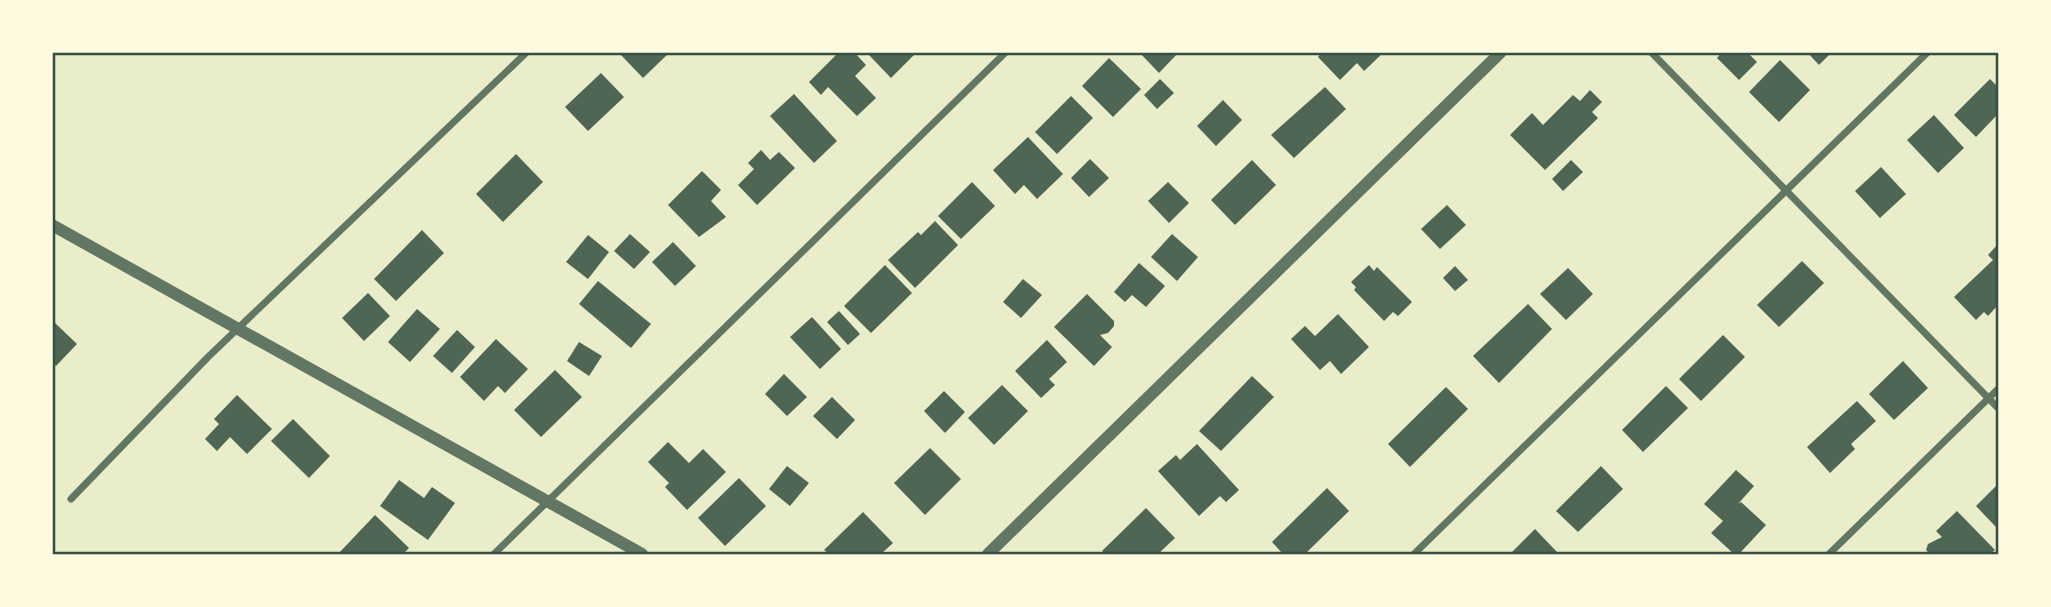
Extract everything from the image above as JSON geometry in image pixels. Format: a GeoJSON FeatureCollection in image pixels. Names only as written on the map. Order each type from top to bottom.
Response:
{"type":"FeatureCollection","features":[{"type":"Feature","properties":{"kind":"street"},"geometry":{"type":"LineString","coordinates":[[71,499],[239,328],[527,52]]}},
{"type":"Feature","properties":{"kind":"street"},"geometry":{"type":"LineString","coordinates":[[494,555],[1006,52]]}},
{"type":"Feature","properties":{"kind":"street"},"geometry":{"type":"LineString","coordinates":[[988,555],[1501,52]]}},
{"type":"Feature","properties":{"kind":"street"},"geometry":{"type":"LineString","coordinates":[[1651,52],[1998,408]]}},
{"type":"Feature","properties":{"kind":"street"},"geometry":{"type":"LineString","coordinates":[[1414,555],[1928,52]]}},
{"type":"Feature","properties":{"kind":"street"},"geometry":{"type":"LineString","coordinates":[[52,225],[642,555]]}},
{"type":"Feature","properties":{"kind":"street"},"geometry":{"type":"LineString","coordinates":[[1829,555],[1998,389]]}},
{"type":"Feature","properties":{"kind":"building"},"geometry":{"type":"Polygon","coordinates":[[[670,52],[643,78],[620,54],[670,52]]]}},
{"type":"Feature","properties":{"kind":"building"},"geometry":{"type":"Polygon","coordinates":[[[839,52],[854,52],[866,65],[855,76],[876,98],[857,116],[828,87],[821,95],[809,82],[839,52]]]}},
{"type":"Feature","properties":{"kind":"building"},"geometry":{"type":"Polygon","coordinates":[[[871,52],[917,52],[891,78],[869,55],[871,52]]]}},
{"type":"Feature","properties":{"kind":"building"},"geometry":{"type":"Polygon","coordinates":[[[1139,52],[1179,52],[1159,73],[1139,52]]]}},
{"type":"Feature","properties":{"kind":"building"},"geometry":{"type":"Polygon","coordinates":[[[1322,52],[1384,52],[1364,71],[1357,63],[1340,80],[1318,57],[1322,52]]]}},
{"type":"Feature","properties":{"kind":"building"},"geometry":{"type":"Polygon","coordinates":[[[1722,52],[1747,52],[1757,62],[1739,80],[1717,58],[1722,52]]]}},
{"type":"Feature","properties":{"kind":"building"},"geometry":{"type":"Polygon","coordinates":[[[1807,52],[1832,52],[1819,65],[1807,52]]]}},
{"type":"Feature","properties":{"kind":"building"},"geometry":{"type":"Polygon","coordinates":[[[1109,58],[1141,89],[1113,117],[1082,86],[1109,58]]]}},
{"type":"Feature","properties":{"kind":"building"},"geometry":{"type":"Polygon","coordinates":[[[1780,60],[1810,90],[1779,122],[1749,92],[1780,60]]]}},
{"type":"Feature","properties":{"kind":"building"},"geometry":{"type":"Polygon","coordinates":[[[601,73],[624,97],[588,131],[565,107],[601,73]]]}},
{"type":"Feature","properties":{"kind":"building"},"geometry":{"type":"Polygon","coordinates":[[[1160,79],[1174,93],[1157,109],[1144,95],[1160,79]]]}},
{"type":"Feature","properties":{"kind":"building"},"geometry":{"type":"Polygon","coordinates":[[[1990,79],[1998,87],[1998,114],[1976,137],[1954,115],[1990,79]]]}},
{"type":"Feature","properties":{"kind":"building"},"geometry":{"type":"Polygon","coordinates":[[[1325,87],[1346,109],[1294,158],[1271,135],[1325,87]]]}},
{"type":"Feature","properties":{"kind":"building"},"geometry":{"type":"Polygon","coordinates":[[[1590,90],[1602,102],[1592,112],[1598,118],[1545,170],[1510,135],[1532,113],[1543,125],[1573,95],[1580,101],[1590,90]]]}},
{"type":"Feature","properties":{"kind":"building"},"geometry":{"type":"Polygon","coordinates":[[[794,94],[837,141],[814,163],[770,116],[794,94]]]}},
{"type":"Feature","properties":{"kind":"building"},"geometry":{"type":"Polygon","coordinates":[[[1071,96],[1093,118],[1057,154],[1035,132],[1071,96]]]}},
{"type":"Feature","properties":{"kind":"building"},"geometry":{"type":"Polygon","coordinates":[[[1223,100],[1242,120],[1216,146],[1197,126],[1223,100]]]}},
{"type":"Feature","properties":{"kind":"building"},"geometry":{"type":"Polygon","coordinates":[[[1934,115],[1964,148],[1938,173],[1907,140],[1934,115]]]}},
{"type":"Feature","properties":{"kind":"building"},"geometry":{"type":"Polygon","coordinates":[[[1028,137],[1063,174],[1037,199],[1024,185],[1015,194],[993,170],[1028,137]]]}},
{"type":"Feature","properties":{"kind":"building"},"geometry":{"type":"Polygon","coordinates":[[[761,150],[770,160],[779,152],[795,168],[757,205],[738,185],[754,169],[748,163],[761,150]]]}},
{"type":"Feature","properties":{"kind":"building"},"geometry":{"type":"Polygon","coordinates":[[[516,154],[543,182],[503,222],[476,194],[516,154]]]}},
{"type":"Feature","properties":{"kind":"building"},"geometry":{"type":"Polygon","coordinates":[[[1090,159],[1109,178],[1089,197],[1071,178],[1090,159]]]}},
{"type":"Feature","properties":{"kind":"building"},"geometry":{"type":"Polygon","coordinates":[[[1252,160],[1276,185],[1235,225],[1211,200],[1252,160]]]}},
{"type":"Feature","properties":{"kind":"building"},"geometry":{"type":"Polygon","coordinates":[[[1571,160],[1583,172],[1563,191],[1552,179],[1571,160]]]}},
{"type":"Feature","properties":{"kind":"building"},"geometry":{"type":"Polygon","coordinates":[[[1881,167],[1906,194],[1880,218],[1855,191],[1881,167]]]}},
{"type":"Feature","properties":{"kind":"building"},"geometry":{"type":"Polygon","coordinates":[[[702,171],[721,190],[711,201],[726,217],[699,237],[668,205],[702,171]]]}},
{"type":"Feature","properties":{"kind":"building"},"geometry":{"type":"Polygon","coordinates":[[[972,182],[995,206],[961,239],[938,216],[972,182]]]}},
{"type":"Feature","properties":{"kind":"building"},"geometry":{"type":"Polygon","coordinates":[[[1168,182],[1189,203],[1169,223],[1148,201],[1168,182]]]}},
{"type":"Feature","properties":{"kind":"building"},"geometry":{"type":"Polygon","coordinates":[[[1447,205],[1466,225],[1440,249],[1421,229],[1447,205]]]}},
{"type":"Feature","properties":{"kind":"building"},"geometry":{"type":"Polygon","coordinates":[[[935,221],[958,245],[915,288],[888,260],[918,232],[921,235],[935,221]]]}},
{"type":"Feature","properties":{"kind":"building"},"geometry":{"type":"Polygon","coordinates":[[[422,230],[444,253],[396,301],[374,279],[422,230]]]}},
{"type":"Feature","properties":{"kind":"building"},"geometry":{"type":"Polygon","coordinates":[[[630,234],[650,252],[634,269],[614,251],[630,234]]]}},
{"type":"Feature","properties":{"kind":"building"},"geometry":{"type":"Polygon","coordinates":[[[1172,234],[1198,257],[1177,281],[1151,257],[1172,234]]]}},
{"type":"Feature","properties":{"kind":"building"},"geometry":{"type":"Polygon","coordinates":[[[588,235],[609,252],[588,279],[566,262],[588,235]]]}},
{"type":"Feature","properties":{"kind":"building"},"geometry":{"type":"Polygon","coordinates":[[[673,242],[696,266],[675,286],[652,262],[673,242]]]}},
{"type":"Feature","properties":{"kind":"building"},"geometry":{"type":"Polygon","coordinates":[[[1998,244],[1998,305],[1988,316],[1984,312],[1976,320],[1954,297],[1993,260],[1988,255],[1998,244]]]}},
{"type":"Feature","properties":{"kind":"building"},"geometry":{"type":"Polygon","coordinates":[[[1802,261],[1824,283],[1779,327],[1757,305],[1802,261]]]}},
{"type":"Feature","properties":{"kind":"building"},"geometry":{"type":"Polygon","coordinates":[[[1139,263],[1165,286],[1146,307],[1132,295],[1125,302],[1114,292],[1139,263]]]}},
{"type":"Feature","properties":{"kind":"building"},"geometry":{"type":"Polygon","coordinates":[[[885,265],[912,293],[871,333],[844,306],[885,265]]]}},
{"type":"Feature","properties":{"kind":"building"},"geometry":{"type":"Polygon","coordinates":[[[1369,265],[1374,271],[1377,267],[1412,302],[1398,316],[1393,312],[1384,321],[1354,290],[1356,287],[1351,282],[1369,265]]]}},
{"type":"Feature","properties":{"kind":"building"},"geometry":{"type":"Polygon","coordinates":[[[1455,266],[1468,280],[1455,291],[1443,278],[1455,266]]]}},
{"type":"Feature","properties":{"kind":"building"},"geometry":{"type":"Polygon","coordinates":[[[1568,268],[1593,294],[1566,320],[1540,294],[1568,268]]]}},
{"type":"Feature","properties":{"kind":"building"},"geometry":{"type":"Polygon","coordinates":[[[1023,279],[1042,295],[1021,318],[1003,302],[1023,279]]]}},
{"type":"Feature","properties":{"kind":"building"},"geometry":{"type":"Polygon","coordinates":[[[598,281],[651,324],[631,348],[579,304],[598,281]]]}},
{"type":"Feature","properties":{"kind":"building"},"geometry":{"type":"Polygon","coordinates":[[[368,293],[390,316],[364,341],[342,318],[368,293]]]}},
{"type":"Feature","properties":{"kind":"building"},"geometry":{"type":"Polygon","coordinates":[[[1087,294],[1114,321],[1114,326],[1108,333],[1100,335],[1112,347],[1094,366],[1054,327],[1087,294]]]}},
{"type":"Feature","properties":{"kind":"building"},"geometry":{"type":"Polygon","coordinates":[[[1528,304],[1552,329],[1499,383],[1473,356],[1528,304]]]}},
{"type":"Feature","properties":{"kind":"building"},"geometry":{"type":"Polygon","coordinates":[[[417,309],[440,329],[410,362],[388,342],[417,309]]]}},
{"type":"Feature","properties":{"kind":"building"},"geometry":{"type":"Polygon","coordinates":[[[839,311],[860,334],[848,345],[827,322],[839,311]]]}},
{"type":"Feature","properties":{"kind":"building"},"geometry":{"type":"Polygon","coordinates":[[[1338,314],[1369,347],[1341,374],[1330,361],[1320,370],[1291,339],[1305,326],[1315,336],[1338,314]]]}},
{"type":"Feature","properties":{"kind":"building"},"geometry":{"type":"Polygon","coordinates":[[[812,317],[841,349],[820,369],[790,337],[812,317]]]}},
{"type":"Feature","properties":{"kind":"building"},"geometry":{"type":"Polygon","coordinates":[[[54,322],[77,344],[56,366],[52,363],[54,322]]]}},
{"type":"Feature","properties":{"kind":"building"},"geometry":{"type":"Polygon","coordinates":[[[457,330],[475,347],[452,373],[433,356],[457,330]]]}},
{"type":"Feature","properties":{"kind":"building"},"geometry":{"type":"Polygon","coordinates":[[[1723,335],[1745,357],[1701,401],[1679,379],[1723,335]]]}},
{"type":"Feature","properties":{"kind":"building"},"geometry":{"type":"Polygon","coordinates":[[[496,339],[528,369],[505,393],[498,386],[484,401],[460,377],[496,339]]]}},
{"type":"Feature","properties":{"kind":"building"},"geometry":{"type":"Polygon","coordinates":[[[1047,340],[1067,362],[1049,379],[1055,385],[1041,398],[1015,371],[1047,340]]]}},
{"type":"Feature","properties":{"kind":"building"},"geometry":{"type":"Polygon","coordinates":[[[579,342],[602,356],[589,376],[567,361],[579,342]]]}},
{"type":"Feature","properties":{"kind":"building"},"geometry":{"type":"Polygon","coordinates":[[[1903,361],[1928,388],[1894,420],[1869,394],[1903,361]]]}},
{"type":"Feature","properties":{"kind":"building"},"geometry":{"type":"Polygon","coordinates":[[[555,370],[582,397],[541,437],[514,410],[555,370]]]}},
{"type":"Feature","properties":{"kind":"building"},"geometry":{"type":"Polygon","coordinates":[[[784,374],[807,397],[787,416],[765,394],[784,374]]]}},
{"type":"Feature","properties":{"kind":"building"},"geometry":{"type":"Polygon","coordinates":[[[1252,376],[1274,397],[1221,451],[1199,431],[1252,376]]]}},
{"type":"Feature","properties":{"kind":"building"},"geometry":{"type":"Polygon","coordinates":[[[1002,385],[1028,411],[994,445],[968,418],[1002,385]]]}},
{"type":"Feature","properties":{"kind":"building"},"geometry":{"type":"Polygon","coordinates":[[[1666,386],[1688,408],[1643,452],[1622,430],[1666,386]]]}},
{"type":"Feature","properties":{"kind":"building"},"geometry":{"type":"Polygon","coordinates":[[[1446,387],[1468,409],[1410,467],[1388,444],[1446,387]]]}},
{"type":"Feature","properties":{"kind":"building"},"geometry":{"type":"Polygon","coordinates":[[[944,391],[965,412],[945,433],[924,411],[944,391]]]}},
{"type":"Feature","properties":{"kind":"building"},"geometry":{"type":"Polygon","coordinates":[[[237,395],[272,429],[247,454],[230,437],[217,451],[205,439],[219,424],[214,419],[237,395]]]}},
{"type":"Feature","properties":{"kind":"building"},"geometry":{"type":"Polygon","coordinates":[[[832,397],[855,420],[837,439],[813,416],[832,397]]]}},
{"type":"Feature","properties":{"kind":"building"},"geometry":{"type":"Polygon","coordinates":[[[1857,401],[1876,421],[1851,444],[1855,449],[1830,473],[1807,447],[1857,401]]]}},
{"type":"Feature","properties":{"kind":"building"},"geometry":{"type":"Polygon","coordinates":[[[293,419],[330,456],[309,478],[271,441],[293,419]]]}},
{"type":"Feature","properties":{"kind":"building"},"geometry":{"type":"Polygon","coordinates":[[[668,442],[689,463],[703,449],[726,472],[687,510],[665,487],[669,483],[648,462],[668,442]]]}},
{"type":"Feature","properties":{"kind":"building"},"geometry":{"type":"Polygon","coordinates":[[[1197,444],[1239,490],[1226,502],[1220,496],[1199,516],[1158,471],[1176,455],[1180,460],[1197,444]]]}},
{"type":"Feature","properties":{"kind":"building"},"geometry":{"type":"Polygon","coordinates":[[[930,448],[961,479],[925,515],[894,483],[930,448]]]}},
{"type":"Feature","properties":{"kind":"building"},"geometry":{"type":"Polygon","coordinates":[[[787,466],[809,483],[790,506],[769,489],[787,466]]]}},
{"type":"Feature","properties":{"kind":"building"},"geometry":{"type":"Polygon","coordinates":[[[1601,466],[1623,489],[1578,532],[1556,511],[1601,466]]]}},
{"type":"Feature","properties":{"kind":"building"},"geometry":{"type":"Polygon","coordinates":[[[1736,470],[1754,486],[1738,504],[1741,502],[1766,525],[1739,554],[1734,554],[1711,533],[1723,521],[1704,504],[1736,470]]]}},
{"type":"Feature","properties":{"kind":"building"},"geometry":{"type":"Polygon","coordinates":[[[739,478],[766,506],[725,546],[698,518],[739,478]]]}},
{"type":"Feature","properties":{"kind":"building"},"geometry":{"type":"Polygon","coordinates":[[[399,480],[424,498],[432,487],[455,503],[428,540],[380,506],[399,480]]]}},
{"type":"Feature","properties":{"kind":"building"},"geometry":{"type":"Polygon","coordinates":[[[1998,484],[1998,524],[1996,527],[1976,506],[1998,484]]]}},
{"type":"Feature","properties":{"kind":"building"},"geometry":{"type":"Polygon","coordinates":[[[1327,488],[1349,511],[1305,554],[1283,554],[1272,542],[1327,488]]]}},
{"type":"Feature","properties":{"kind":"building"},"geometry":{"type":"Polygon","coordinates":[[[1146,508],[1175,538],[1158,554],[1106,554],[1102,551],[1146,508]]]}},
{"type":"Feature","properties":{"kind":"building"},"geometry":{"type":"Polygon","coordinates":[[[1957,511],[1995,550],[1990,554],[1930,554],[1926,550],[1928,544],[1942,537],[1936,531],[1957,511]]]}},
{"type":"Feature","properties":{"kind":"building"},"geometry":{"type":"Polygon","coordinates":[[[863,512],[893,543],[881,554],[829,554],[824,550],[863,512]]]}},
{"type":"Feature","properties":{"kind":"building"},"geometry":{"type":"Polygon","coordinates":[[[375,515],[409,548],[403,554],[338,554],[375,515]]]}},
{"type":"Feature","properties":{"kind":"building"},"geometry":{"type":"Polygon","coordinates":[[[1535,529],[1557,552],[1510,554],[1535,529]]]}}]}
